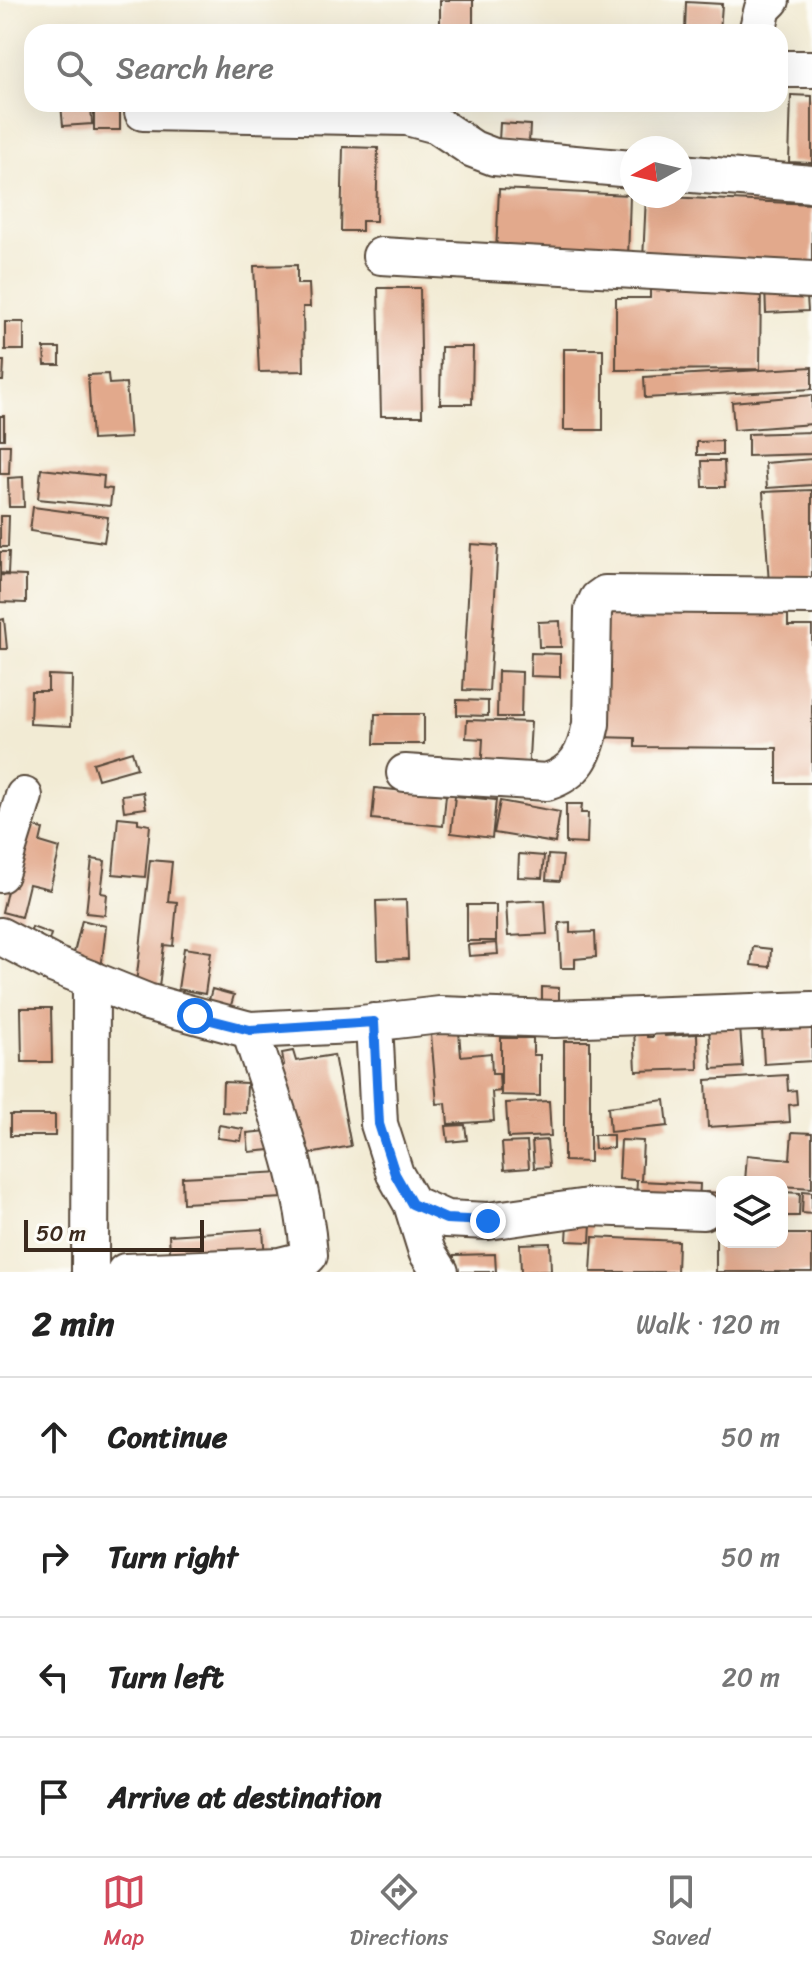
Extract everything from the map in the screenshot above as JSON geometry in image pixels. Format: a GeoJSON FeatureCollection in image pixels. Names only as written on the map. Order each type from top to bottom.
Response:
{"type":"FeatureCollection","features":[{"type":"Feature","properties":{"kind":"street"},"geometry":{"type":"LineString","coordinates":[[759,24],[763,8],[771,0]]}},
{"type":"Feature","properties":{"kind":"street"},"geometry":{"type":"LineString","coordinates":[[788,69],[812,69]]}},
{"type":"Feature","properties":{"kind":"street"},"geometry":{"type":"LineString","coordinates":[[143,112],[407,117],[437,125],[473,149],[494,157],[620,168]]}},
{"type":"Feature","properties":{"kind":"street"},"geometry":{"type":"LineString","coordinates":[[692,174],[812,184]]}},
{"type":"Feature","properties":{"kind":"street"},"geometry":{"type":"LineString","coordinates":[[381,256],[812,280]]}},
{"type":"Feature","properties":{"kind":"street"},"geometry":{"type":"LineString","coordinates":[[405,773],[547,782],[573,769],[590,732],[593,610],[598,599],[605,594],[812,596]]}},
{"type":"Feature","properties":{"kind":"street"},"geometry":{"type":"LineString","coordinates":[[0,874],[24,796]]}},
{"type":"Feature","properties":{"kind":"street"},"geometry":{"type":"LineString","coordinates":[[0,936],[55,965],[147,1002],[250,1030],[440,1015],[555,1019],[812,1010]]}},
{"type":"Feature","properties":{"kind":"street"},"geometry":{"type":"LineString","coordinates":[[90,1272],[91,979]]}},
{"type":"Feature","properties":{"kind":"street"},"geometry":{"type":"LineString","coordinates":[[374,1022],[379,1124],[395,1174],[412,1204],[427,1252],[440,1272]]}},
{"type":"Feature","properties":{"kind":"street"},"geometry":{"type":"LineString","coordinates":[[125,1272],[298,1267],[309,1255],[297,1180],[250,1030]]}},
{"type":"Feature","properties":{"kind":"street"},"geometry":{"type":"LineString","coordinates":[[412,1204],[446,1219],[488,1221],[588,1207],[703,1211]]}},
{"type":"Feature","properties":{"kind":"building"},"geometry":{"type":"Polygon","coordinates":[[[440,0],[473,0],[473,24],[440,24],[440,0]]]}},
{"type":"Feature","properties":{"kind":"building"},"geometry":{"type":"Polygon","coordinates":[[[686,2],[722,4],[721,24],[685,24],[686,2]]]}},
{"type":"Feature","properties":{"kind":"building"},"geometry":{"type":"Polygon","coordinates":[[[791,95],[812,96],[812,163],[789,162],[791,95]]]}},
{"type":"Feature","properties":{"kind":"building"},"geometry":{"type":"Polygon","coordinates":[[[62,112],[91,112],[92,124],[63,126],[62,112]]]}},
{"type":"Feature","properties":{"kind":"building"},"geometry":{"type":"Polygon","coordinates":[[[94,112],[120,112],[120,130],[94,130],[94,112]]]}},
{"type":"Feature","properties":{"kind":"building"},"geometry":{"type":"Polygon","coordinates":[[[500,123],[530,125],[529,143],[499,141],[500,123]]]}},
{"type":"Feature","properties":{"kind":"building"},"geometry":{"type":"Polygon","coordinates":[[[343,147],[378,148],[376,221],[362,221],[362,231],[341,231],[343,147]]]}},
{"type":"Feature","properties":{"kind":"building"},"geometry":{"type":"Polygon","coordinates":[[[499,189],[620,195],[620,208],[630,208],[628,259],[496,253],[499,189]]]}},
{"type":"Feature","properties":{"kind":"building"},"geometry":{"type":"Polygon","coordinates":[[[692,198],[812,204],[812,268],[643,260],[645,208],[692,208],[692,198]]]}},
{"type":"Feature","properties":{"kind":"building"},"geometry":{"type":"Polygon","coordinates":[[[297,265],[297,284],[309,284],[310,307],[303,307],[304,371],[259,372],[254,266],[297,265]]]}},
{"type":"Feature","properties":{"kind":"building"},"geometry":{"type":"Polygon","coordinates":[[[650,281],[761,283],[760,369],[616,370],[616,298],[650,298],[650,281]]]}},
{"type":"Feature","properties":{"kind":"building"},"geometry":{"type":"Polygon","coordinates":[[[806,283],[808,311],[766,313],[765,285],[806,283]]]}},
{"type":"Feature","properties":{"kind":"building"},"geometry":{"type":"Polygon","coordinates":[[[378,288],[420,288],[422,416],[381,416],[378,288]]]}},
{"type":"Feature","properties":{"kind":"building"},"geometry":{"type":"Polygon","coordinates":[[[5,322],[24,322],[24,350],[5,350],[5,322]]]}},
{"type":"Feature","properties":{"kind":"building"},"geometry":{"type":"Polygon","coordinates":[[[441,347],[473,347],[472,404],[440,404],[441,347]]]}},
{"type":"Feature","properties":{"kind":"building"},"geometry":{"type":"Polygon","coordinates":[[[44,348],[60,348],[60,365],[45,365],[44,348]]]}},
{"type":"Feature","properties":{"kind":"building"},"geometry":{"type":"Polygon","coordinates":[[[564,349],[603,349],[603,430],[564,430],[564,349]]]}},
{"type":"Feature","properties":{"kind":"building"},"geometry":{"type":"Polygon","coordinates":[[[0,361],[4,361],[3,381],[0,381],[0,361]]]}},
{"type":"Feature","properties":{"kind":"building"},"geometry":{"type":"Polygon","coordinates":[[[812,367],[812,389],[645,398],[644,377],[812,367]]]}},
{"type":"Feature","properties":{"kind":"building"},"geometry":{"type":"Polygon","coordinates":[[[108,374],[109,384],[126,383],[130,438],[92,440],[88,375],[108,374]]]}},
{"type":"Feature","properties":{"kind":"building"},"geometry":{"type":"Polygon","coordinates":[[[812,395],[812,424],[734,430],[732,402],[812,395]]]}},
{"type":"Feature","properties":{"kind":"building"},"geometry":{"type":"Polygon","coordinates":[[[0,416],[4,416],[4,439],[0,439],[0,416]]]}},
{"type":"Feature","properties":{"kind":"building"},"geometry":{"type":"Polygon","coordinates":[[[812,432],[812,454],[748,456],[748,434],[812,432]]]}},
{"type":"Feature","properties":{"kind":"building"},"geometry":{"type":"Polygon","coordinates":[[[722,441],[722,455],[697,455],[697,442],[722,441]]]}},
{"type":"Feature","properties":{"kind":"building"},"geometry":{"type":"Polygon","coordinates":[[[0,445],[10,445],[9,474],[0,474],[0,445]]]}},
{"type":"Feature","properties":{"kind":"building"},"geometry":{"type":"Polygon","coordinates":[[[812,459],[812,485],[767,488],[765,463],[812,459]]]}},
{"type":"Feature","properties":{"kind":"building"},"geometry":{"type":"Polygon","coordinates":[[[702,461],[724,461],[725,487],[703,487],[702,461]]]}},
{"type":"Feature","properties":{"kind":"building"},"geometry":{"type":"Polygon","coordinates":[[[41,469],[104,476],[103,488],[112,489],[110,506],[38,499],[41,469]]]}},
{"type":"Feature","properties":{"kind":"building"},"geometry":{"type":"Polygon","coordinates":[[[23,477],[24,507],[9,507],[8,478],[23,477]]]}},
{"type":"Feature","properties":{"kind":"building"},"geometry":{"type":"Polygon","coordinates":[[[812,490],[812,584],[769,584],[763,492],[812,490]]]}},
{"type":"Feature","properties":{"kind":"building"},"geometry":{"type":"Polygon","coordinates":[[[33,507],[108,517],[104,542],[30,531],[33,507]]]}},
{"type":"Feature","properties":{"kind":"building"},"geometry":{"type":"Polygon","coordinates":[[[0,516],[9,516],[8,547],[0,547],[0,516]]]}},
{"type":"Feature","properties":{"kind":"building"},"geometry":{"type":"Polygon","coordinates":[[[471,544],[498,546],[489,691],[463,690],[471,544]]]}},
{"type":"Feature","properties":{"kind":"building"},"geometry":{"type":"Polygon","coordinates":[[[0,552],[9,552],[8,574],[0,573],[0,552]]]}},
{"type":"Feature","properties":{"kind":"building"},"geometry":{"type":"Polygon","coordinates":[[[0,575],[26,576],[26,603],[0,602],[0,575]]]}},
{"type":"Feature","properties":{"kind":"building"},"geometry":{"type":"Polygon","coordinates":[[[599,612],[788,613],[788,626],[812,626],[812,783],[777,783],[777,748],[635,747],[635,738],[598,737],[599,612]]]}},
{"type":"Feature","properties":{"kind":"building"},"geometry":{"type":"Polygon","coordinates":[[[4,619],[7,649],[0,649],[0,620],[4,619]]]}},
{"type":"Feature","properties":{"kind":"building"},"geometry":{"type":"Polygon","coordinates":[[[560,621],[561,647],[539,647],[538,622],[560,621]]]}},
{"type":"Feature","properties":{"kind":"building"},"geometry":{"type":"Polygon","coordinates":[[[531,653],[560,654],[560,677],[530,676],[531,653]]]}},
{"type":"Feature","properties":{"kind":"building"},"geometry":{"type":"Polygon","coordinates":[[[498,671],[522,672],[521,717],[497,717],[498,671]]]}},
{"type":"Feature","properties":{"kind":"building"},"geometry":{"type":"Polygon","coordinates":[[[48,675],[72,676],[71,726],[30,724],[31,691],[48,691],[48,675]]]}},
{"type":"Feature","properties":{"kind":"building"},"geometry":{"type":"Polygon","coordinates":[[[457,700],[488,701],[488,716],[457,715],[457,700]]]}},
{"type":"Feature","properties":{"kind":"building"},"geometry":{"type":"Polygon","coordinates":[[[375,714],[424,714],[424,744],[374,744],[375,714]]]}},
{"type":"Feature","properties":{"kind":"building"},"geometry":{"type":"Polygon","coordinates":[[[467,720],[531,722],[528,776],[481,774],[483,739],[466,738],[467,720]]]}},
{"type":"Feature","properties":{"kind":"building"},"geometry":{"type":"Polygon","coordinates":[[[132,751],[137,768],[98,779],[93,763],[132,751]]]}},
{"type":"Feature","properties":{"kind":"building"},"geometry":{"type":"Polygon","coordinates":[[[375,788],[446,795],[443,826],[372,819],[375,788]]]}},
{"type":"Feature","properties":{"kind":"building"},"geometry":{"type":"Polygon","coordinates":[[[143,792],[146,808],[124,811],[122,795],[143,792]]]}},
{"type":"Feature","properties":{"kind":"building"},"geometry":{"type":"Polygon","coordinates":[[[455,796],[496,800],[492,838],[451,833],[455,796]]]}},
{"type":"Feature","properties":{"kind":"building"},"geometry":{"type":"Polygon","coordinates":[[[500,801],[560,812],[555,843],[494,833],[500,801]]]}},
{"type":"Feature","properties":{"kind":"building"},"geometry":{"type":"Polygon","coordinates":[[[566,804],[582,804],[581,813],[588,813],[587,844],[566,843],[566,804]]]}},
{"type":"Feature","properties":{"kind":"building"},"geometry":{"type":"Polygon","coordinates":[[[118,817],[138,819],[138,823],[150,825],[145,877],[113,874],[118,817]]]}},
{"type":"Feature","properties":{"kind":"building"},"geometry":{"type":"Polygon","coordinates":[[[23,824],[43,829],[40,842],[60,848],[50,889],[29,884],[21,917],[2,912],[23,824]]]}},
{"type":"Feature","properties":{"kind":"building"},"geometry":{"type":"Polygon","coordinates":[[[519,854],[544,856],[542,878],[518,877],[519,854]]]}},
{"type":"Feature","properties":{"kind":"building"},"geometry":{"type":"Polygon","coordinates":[[[548,855],[563,856],[560,881],[546,880],[548,855]]]}},
{"type":"Feature","properties":{"kind":"building"},"geometry":{"type":"Polygon","coordinates":[[[92,859],[105,861],[101,893],[107,894],[105,915],[86,913],[92,859]]]}},
{"type":"Feature","properties":{"kind":"building"},"geometry":{"type":"Polygon","coordinates":[[[150,860],[172,862],[168,901],[177,902],[173,946],[164,945],[159,987],[136,984],[150,860]]]}},
{"type":"Feature","properties":{"kind":"building"},"geometry":{"type":"Polygon","coordinates":[[[406,900],[408,959],[378,960],[376,901],[406,900]]]}},
{"type":"Feature","properties":{"kind":"building"},"geometry":{"type":"Polygon","coordinates":[[[545,900],[547,934],[508,936],[506,902],[545,900]]]}},
{"type":"Feature","properties":{"kind":"building"},"geometry":{"type":"Polygon","coordinates":[[[467,905],[496,905],[496,941],[467,941],[467,905]]]}},
{"type":"Feature","properties":{"kind":"building"},"geometry":{"type":"Polygon","coordinates":[[[82,920],[106,926],[101,970],[72,961],[82,920]]]}},
{"type":"Feature","properties":{"kind":"building"},"geometry":{"type":"Polygon","coordinates":[[[570,922],[570,933],[595,932],[596,957],[575,959],[575,968],[561,968],[559,923],[570,922]]]}},
{"type":"Feature","properties":{"kind":"building"},"geometry":{"type":"Polygon","coordinates":[[[32,927],[51,934],[46,950],[27,944],[32,927]]]}},
{"type":"Feature","properties":{"kind":"building"},"geometry":{"type":"Polygon","coordinates":[[[497,943],[498,954],[469,956],[468,945],[497,943]]]}},
{"type":"Feature","properties":{"kind":"building"},"geometry":{"type":"Polygon","coordinates":[[[753,947],[771,949],[770,967],[751,965],[753,947]]]}},
{"type":"Feature","properties":{"kind":"building"},"geometry":{"type":"Polygon","coordinates":[[[184,948],[211,952],[205,994],[178,989],[184,948]]]}},
{"type":"Feature","properties":{"kind":"building"},"geometry":{"type":"Polygon","coordinates":[[[542,987],[559,988],[559,1010],[542,1010],[542,987]]]}},
{"type":"Feature","properties":{"kind":"building"},"geometry":{"type":"Polygon","coordinates":[[[212,989],[234,995],[229,1012],[207,1007],[212,989]]]}},
{"type":"Feature","properties":{"kind":"building"},"geometry":{"type":"Polygon","coordinates":[[[21,1008],[51,1008],[52,1062],[22,1062],[21,1008]]]}},
{"type":"Feature","properties":{"kind":"building"},"geometry":{"type":"Polygon","coordinates":[[[647,1027],[647,1037],[653,1037],[653,1032],[664,1032],[665,1036],[697,1034],[698,1069],[636,1071],[634,1028],[647,1027]]]}},
{"type":"Feature","properties":{"kind":"building"},"geometry":{"type":"Polygon","coordinates":[[[740,1027],[743,1067],[712,1069],[709,1029],[740,1027]]]}},
{"type":"Feature","properties":{"kind":"building"},"geometry":{"type":"Polygon","coordinates":[[[812,1027],[812,1061],[764,1064],[762,1029],[812,1027]]]}},
{"type":"Feature","properties":{"kind":"building"},"geometry":{"type":"Polygon","coordinates":[[[459,1032],[461,1056],[491,1053],[492,1074],[499,1074],[500,1091],[492,1092],[494,1121],[448,1124],[446,1103],[437,1104],[431,1034],[459,1032]]]}},
{"type":"Feature","properties":{"kind":"building"},"geometry":{"type":"Polygon","coordinates":[[[501,1038],[533,1038],[533,1055],[540,1055],[540,1096],[501,1095],[501,1038]]]}},
{"type":"Feature","properties":{"kind":"building"},"geometry":{"type":"Polygon","coordinates":[[[564,1041],[590,1041],[590,1162],[564,1161],[564,1041]]]}},
{"type":"Feature","properties":{"kind":"building"},"geometry":{"type":"Polygon","coordinates":[[[293,1051],[296,1061],[334,1055],[351,1146],[294,1157],[278,1066],[284,1065],[282,1053],[293,1051]]]}},
{"type":"Feature","properties":{"kind":"building"},"geometry":{"type":"Polygon","coordinates":[[[787,1075],[788,1091],[796,1090],[797,1104],[789,1105],[790,1122],[708,1127],[706,1080],[787,1075]]]}},
{"type":"Feature","properties":{"kind":"building"},"geometry":{"type":"Polygon","coordinates":[[[223,1082],[247,1083],[246,1113],[222,1112],[223,1082]]]}},
{"type":"Feature","properties":{"kind":"building"},"geometry":{"type":"Polygon","coordinates":[[[665,1100],[668,1126],[610,1132],[608,1107],[665,1100]]]}},
{"type":"Feature","properties":{"kind":"building"},"geometry":{"type":"Polygon","coordinates":[[[549,1101],[551,1136],[508,1138],[506,1103],[549,1101]]]}},
{"type":"Feature","properties":{"kind":"building"},"geometry":{"type":"Polygon","coordinates":[[[10,1115],[55,1115],[55,1136],[10,1136],[10,1115]]]}},
{"type":"Feature","properties":{"kind":"building"},"geometry":{"type":"Polygon","coordinates":[[[219,1125],[243,1129],[241,1141],[217,1138],[219,1125]]]}},
{"type":"Feature","properties":{"kind":"building"},"geometry":{"type":"Polygon","coordinates":[[[465,1125],[467,1140],[448,1142],[446,1126],[465,1125]]]}},
{"type":"Feature","properties":{"kind":"building"},"geometry":{"type":"Polygon","coordinates":[[[268,1131],[270,1150],[249,1152],[247,1133],[268,1131]]]}},
{"type":"Feature","properties":{"kind":"building"},"geometry":{"type":"Polygon","coordinates":[[[792,1132],[812,1133],[812,1188],[788,1186],[788,1176],[745,1176],[747,1155],[790,1159],[792,1132]]]}},
{"type":"Feature","properties":{"kind":"building"},"geometry":{"type":"Polygon","coordinates":[[[594,1135],[613,1135],[613,1148],[595,1149],[594,1135]]]}},
{"type":"Feature","properties":{"kind":"building"},"geometry":{"type":"Polygon","coordinates":[[[547,1140],[549,1167],[534,1168],[532,1141],[547,1140]]]}},
{"type":"Feature","properties":{"kind":"building"},"geometry":{"type":"Polygon","coordinates":[[[621,1140],[643,1141],[641,1181],[700,1184],[699,1203],[636,1200],[637,1180],[619,1179],[621,1140]]]}},
{"type":"Feature","properties":{"kind":"building"},"geometry":{"type":"Polygon","coordinates":[[[527,1142],[529,1168],[504,1170],[502,1143],[527,1142]]]}},
{"type":"Feature","properties":{"kind":"building"},"geometry":{"type":"Polygon","coordinates":[[[283,1172],[284,1198],[183,1203],[182,1177],[283,1172]]]}},
{"type":"Feature","properties":{"kind":"building"},"geometry":{"type":"Polygon","coordinates":[[[803,1191],[812,1192],[812,1214],[802,1213],[803,1191]]]}},
{"type":"Feature","properties":{"kind":"building"},"geometry":{"type":"Polygon","coordinates":[[[706,1192],[716,1193],[716,1205],[705,1204],[706,1192]]]}},
{"type":"Feature","properties":{"kind":"building"},"geometry":{"type":"Polygon","coordinates":[[[788,1192],[800,1193],[799,1216],[788,1216],[788,1192]]]}},
{"type":"Feature","properties":{"kind":"building"},"geometry":{"type":"Polygon","coordinates":[[[568,1222],[591,1223],[590,1242],[567,1241],[568,1222]]]}},
{"type":"Feature","properties":{"kind":"building"},"geometry":{"type":"Polygon","coordinates":[[[263,1229],[265,1261],[171,1267],[169,1235],[263,1229]]]}},
{"type":"Feature","properties":{"kind":"building"},"geometry":{"type":"Polygon","coordinates":[[[788,1234],[812,1234],[812,1272],[716,1272],[716,1248],[788,1248],[788,1234]]]}},
{"type":"Feature","properties":{"kind":"building"},"geometry":{"type":"Polygon","coordinates":[[[593,1237],[678,1241],[677,1272],[591,1272],[593,1237]]]}},
{"type":"Feature","properties":{"kind":"building"},"geometry":{"type":"Polygon","coordinates":[[[550,1243],[551,1271],[521,1272],[520,1244],[550,1243]]]}},
{"type":"Feature","properties":{"kind":"building"},"geometry":{"type":"Polygon","coordinates":[[[495,1254],[496,1272],[454,1272],[454,1255],[495,1254]]]}},
{"type":"Feature","properties":{"kind":"route"},"geometry":{"type":"LineString","coordinates":[[195,1016],[250,1030],[374,1022],[379,1124],[395,1174],[412,1204],[446,1219],[488,1221]]}}]}
